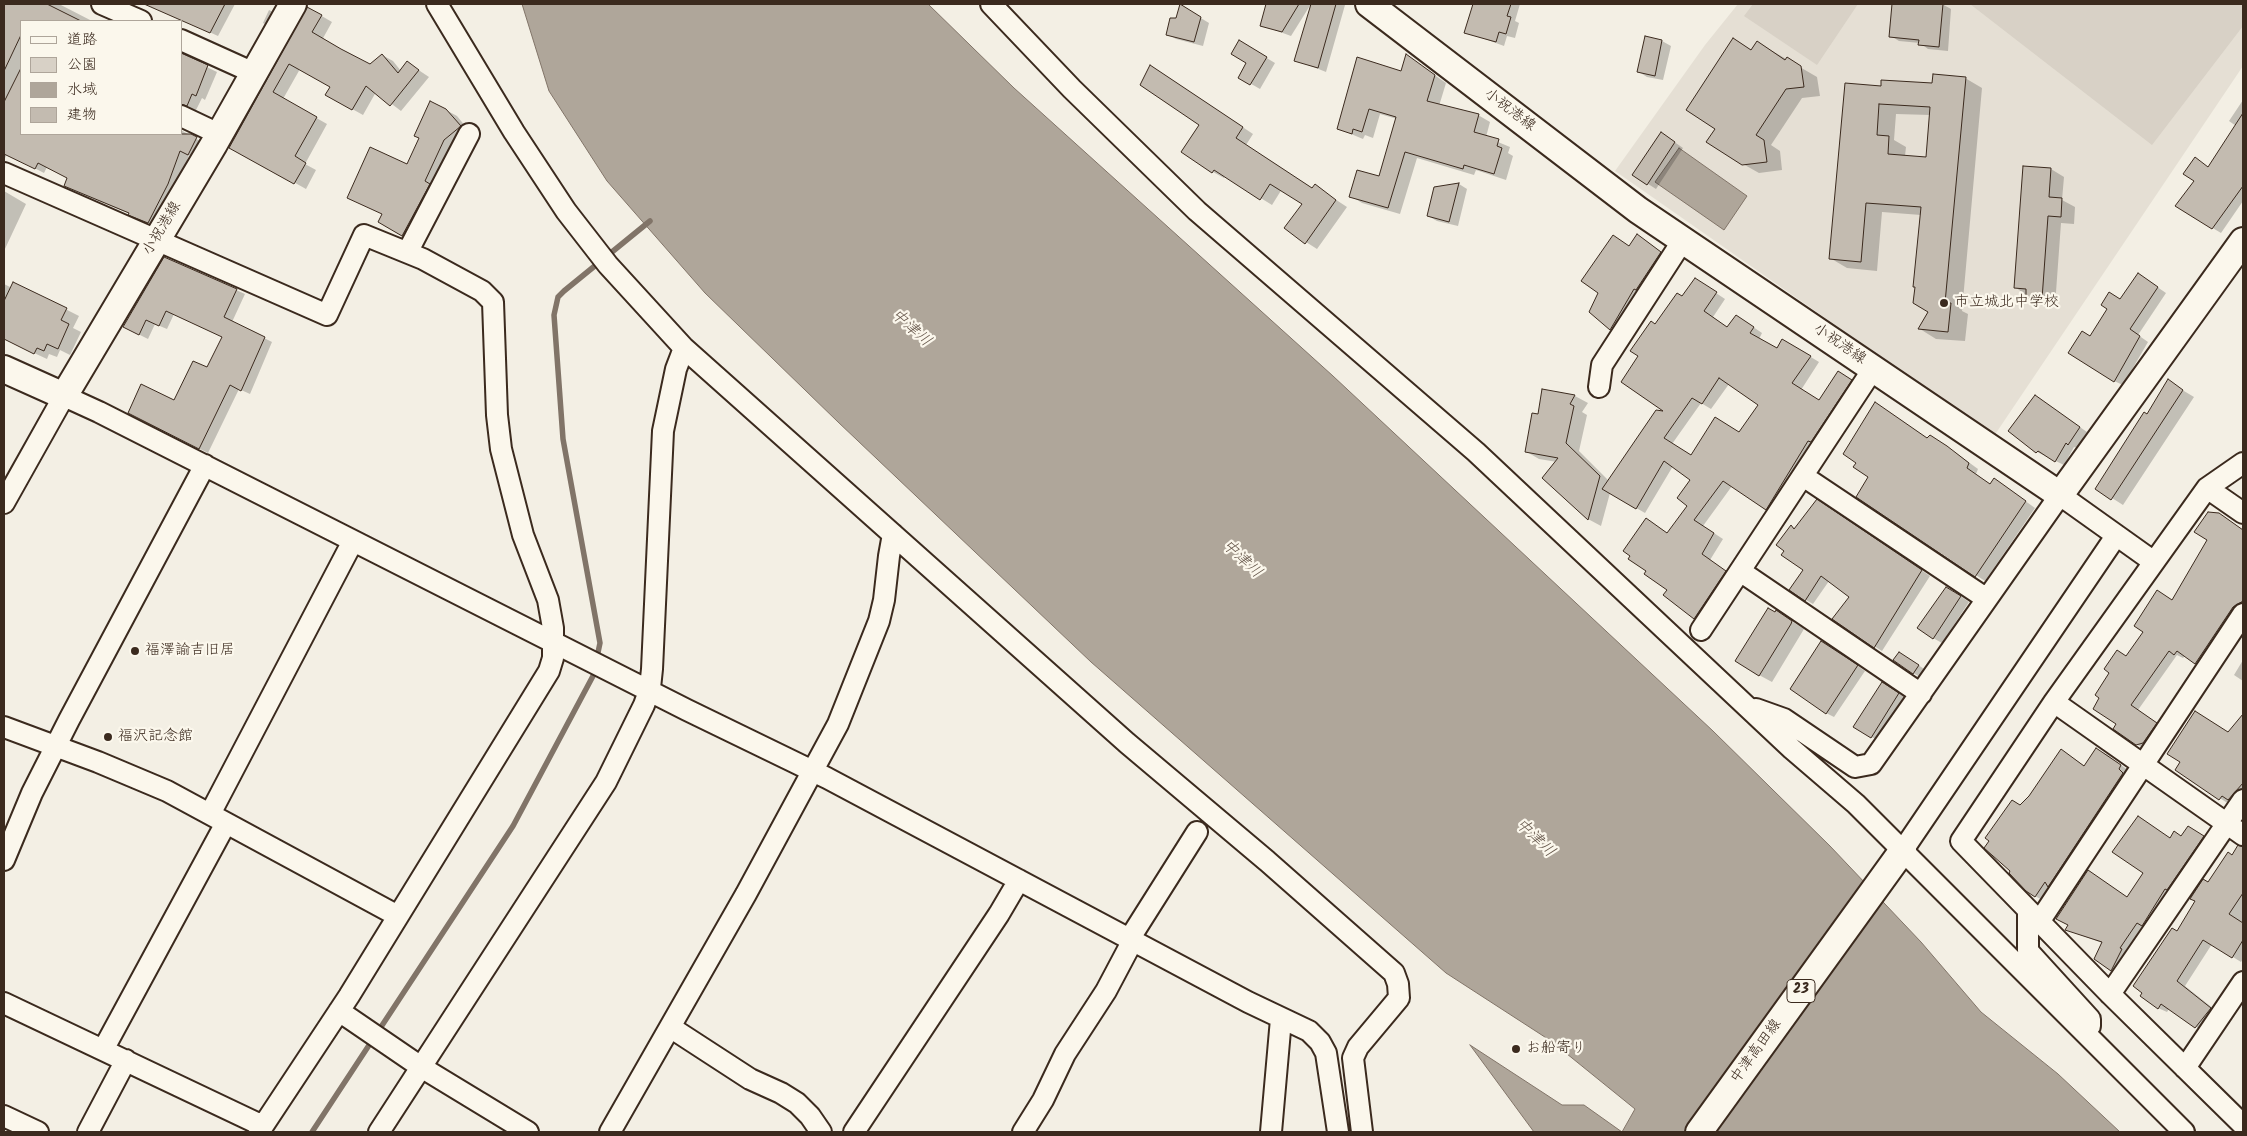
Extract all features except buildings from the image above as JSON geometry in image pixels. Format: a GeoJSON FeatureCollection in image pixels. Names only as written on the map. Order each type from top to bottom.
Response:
{"type":"FeatureCollection","features":[{"type":"Feature","properties":{"kind":"main road","name":"小祝港線"},"geometry":{"type":"LineString","coordinates":[[64,396],[220,134],[293,4]]}},
{"type":"Feature","properties":{"kind":"main road","name":"小祝港線"},"geometry":{"type":"LineString","coordinates":[[1369,4],[1638,210],[2060,495]]}},
{"type":"Feature","properties":{"kind":"main road"},"geometry":{"type":"LineString","coordinates":[[2060,495],[2243,241]]}},
{"type":"Feature","properties":{"kind":"main road"},"geometry":{"type":"LineString","coordinates":[[4,369],[64,396]]}},
{"type":"Feature","properties":{"kind":"main road","name":"中津高田線"},"geometry":{"type":"LineString","coordinates":[[1699,1132],[1902,850]]}},
{"type":"Feature","properties":{"kind":"street"},"geometry":{"type":"LineString","coordinates":[[102,4],[139,20]]}},
{"type":"Feature","properties":{"kind":"street"},"geometry":{"type":"LineString","coordinates":[[438,4],[514,132],[566,211],[608,265],[684,348],[1127,743],[1274,867],[1394,973],[1398,984],[1398,1000],[1358,1047],[1353,1058],[1362,1132]]}},
{"type":"Feature","properties":{"kind":"street"},"geometry":{"type":"LineString","coordinates":[[991,4],[1072,89],[1198,211],[1476,452],[1792,749],[1856,804],[2184,1132]]}},
{"type":"Feature","properties":{"kind":"street"},"geometry":{"type":"LineString","coordinates":[[182,40],[254,73]]}},
{"type":"Feature","properties":{"kind":"street"},"geometry":{"type":"LineString","coordinates":[[182,116],[220,134]]}},
{"type":"Feature","properties":{"kind":"street"},"geometry":{"type":"LineString","coordinates":[[408,251],[469,134]]}},
{"type":"Feature","properties":{"kind":"street"},"geometry":{"type":"LineString","coordinates":[[4,173],[327,315],[364,235],[408,251],[482,291],[493,302],[497,415],[501,449],[523,535],[548,600],[554,643],[553,658],[549,671],[339,1012],[261,1129],[126,1060],[4,1003]]}},
{"type":"Feature","properties":{"kind":"street"},"geometry":{"type":"LineString","coordinates":[[1599,387],[1602,365],[1683,240]]}},
{"type":"Feature","properties":{"kind":"street"},"geometry":{"type":"LineString","coordinates":[[379,1132],[606,782],[649,691],[652,670],[662,431],[676,369],[684,348]]}},
{"type":"Feature","properties":{"kind":"street"},"geometry":{"type":"LineString","coordinates":[[1701,630],[1873,368]]}},
{"type":"Feature","properties":{"kind":"street"},"geometry":{"type":"LineString","coordinates":[[4,503],[64,396],[205,465],[649,691],[813,771],[1315,1036],[1326,1053],[1338,1132]]}},
{"type":"Feature","properties":{"kind":"street"},"geometry":{"type":"LineString","coordinates":[[2243,463],[2207,488],[2054,702],[1961,841],[2110,994],[2243,1125]]}},
{"type":"Feature","properties":{"kind":"street"},"geometry":{"type":"LineString","coordinates":[[4,860],[32,793],[205,465]]}},
{"type":"Feature","properties":{"kind":"street"},"geometry":{"type":"LineString","coordinates":[[1803,476],[1987,599]]}},
{"type":"Feature","properties":{"kind":"street"},"geometry":{"type":"LineString","coordinates":[[2207,488],[2243,513]]}},
{"type":"Feature","properties":{"kind":"street"},"geometry":{"type":"LineString","coordinates":[[1748,706],[1784,719],[1855,767],[1872,764],[2060,495],[2154,562]]}},
{"type":"Feature","properties":{"kind":"street"},"geometry":{"type":"LineString","coordinates":[[610,1132],[746,894],[849,701],[879,621],[894,534]]}},
{"type":"Feature","properties":{"kind":"street"},"geometry":{"type":"LineString","coordinates":[[1902,850],[2116,536]]}},
{"type":"Feature","properties":{"kind":"street"},"geometry":{"type":"LineString","coordinates":[[103,1050],[354,541]]}},
{"type":"Feature","properties":{"kind":"street"},"geometry":{"type":"LineString","coordinates":[[1740,571],[1921,694]]}},
{"type":"Feature","properties":{"kind":"street"},"geometry":{"type":"LineString","coordinates":[[2090,1038],[2090,1019],[2028,951],[2034,916],[2144,765],[2243,614]]}},
{"type":"Feature","properties":{"kind":"street"},"geometry":{"type":"LineString","coordinates":[[2054,702],[2243,834]]}},
{"type":"Feature","properties":{"kind":"street"},"geometry":{"type":"LineString","coordinates":[[4,727],[136,778],[218,818],[398,916]]}},
{"type":"Feature","properties":{"kind":"street"},"geometry":{"type":"LineString","coordinates":[[2110,994],[2243,800]]}},
{"type":"Feature","properties":{"kind":"street"},"geometry":{"type":"LineString","coordinates":[[1023,1132],[1043,1100],[1066,1054],[1106,991],[1131,939],[1197,832]]}},
{"type":"Feature","properties":{"kind":"street"},"geometry":{"type":"LineString","coordinates":[[854,1132],[999,914],[1019,880]]}},
{"type":"Feature","properties":{"kind":"street"},"geometry":{"type":"LineString","coordinates":[[2185,1068],[2243,982]]}},
{"type":"Feature","properties":{"kind":"street"},"geometry":{"type":"LineString","coordinates":[[339,1012],[422,1067],[528,1132]]}},
{"type":"Feature","properties":{"kind":"street"},"geometry":{"type":"LineString","coordinates":[[1271,1132],[1281,1019]]}},
{"type":"Feature","properties":{"kind":"street"},"geometry":{"type":"LineString","coordinates":[[670,1028],[750,1079],[797,1103],[810,1116],[821,1132]]}},
{"type":"Feature","properties":{"kind":"street"},"geometry":{"type":"LineString","coordinates":[[88,1132],[126,1060]]}},
{"type":"Feature","properties":{"kind":"street"},"geometry":{"type":"LineString","coordinates":[[4,1116],[38,1132]]}},
{"type":"Feature","properties":{"kind":"shaded area","name":"市立城北中学校"},"geometry":{"type":"Polygon","coordinates":[[[1738,4],[2243,4],[2243,66],[1994,436],[1615,171],[1705,45],[1738,4]]]}},
{"type":"Feature","properties":{"kind":"green space"},"geometry":{"type":"Polygon","coordinates":[[[1753,4],[1858,4],[1817,65],[1744,16],[1753,4]]]}},
{"type":"Feature","properties":{"kind":"green space"},"geometry":{"type":"Polygon","coordinates":[[[1970,4],[2243,4],[2243,26],[2152,145],[1970,4]]]}},
{"type":"Feature","properties":{"kind":"water","name":"中津川"},"geometry":{"type":"Polygon","coordinates":[[[522,4],[928,4],[1014,88],[1333,376],[1713,731],[1830,846],[1921,942],[1981,1012],[2058,1074],[2120,1132],[1622,1132],[1635,1109],[1551,1041],[1446,973],[1091,662],[705,293],[607,181],[549,91],[522,4]]]}},
{"type":"Feature","properties":{"kind":"water"},"geometry":{"type":"Polygon","coordinates":[[[1679,148],[1747,196],[1724,230],[1655,182],[1679,148]]]}},
{"type":"Feature","properties":{"kind":"water"},"geometry":{"type":"Polygon","coordinates":[[[1470,1045],[1562,1105],[1584,1105],[1622,1132],[1534,1132],[1470,1045]]]}},
{"type":"Feature","properties":{"kind":"waterway"},"geometry":{"type":"LineString","coordinates":[[312,1132],[513,826],[593,676],[600,643],[563,439],[554,315],[558,297],[564,291],[650,221]]}},
{"type":"Feature","properties":{"kind":"place","name":"市立城北中学校"},"geometry":{"type":"Point","coordinates":[1944,303]}},
{"type":"Feature","properties":{"kind":"place","name":"福澤諭吉旧居"},"geometry":{"type":"Point","coordinates":[135,651]}},
{"type":"Feature","properties":{"kind":"place","name":"福沢記念館"},"geometry":{"type":"Point","coordinates":[108,737]}},
{"type":"Feature","properties":{"kind":"place","name":"お船寄り"},"geometry":{"type":"Point","coordinates":[1516,1049]}}]}
